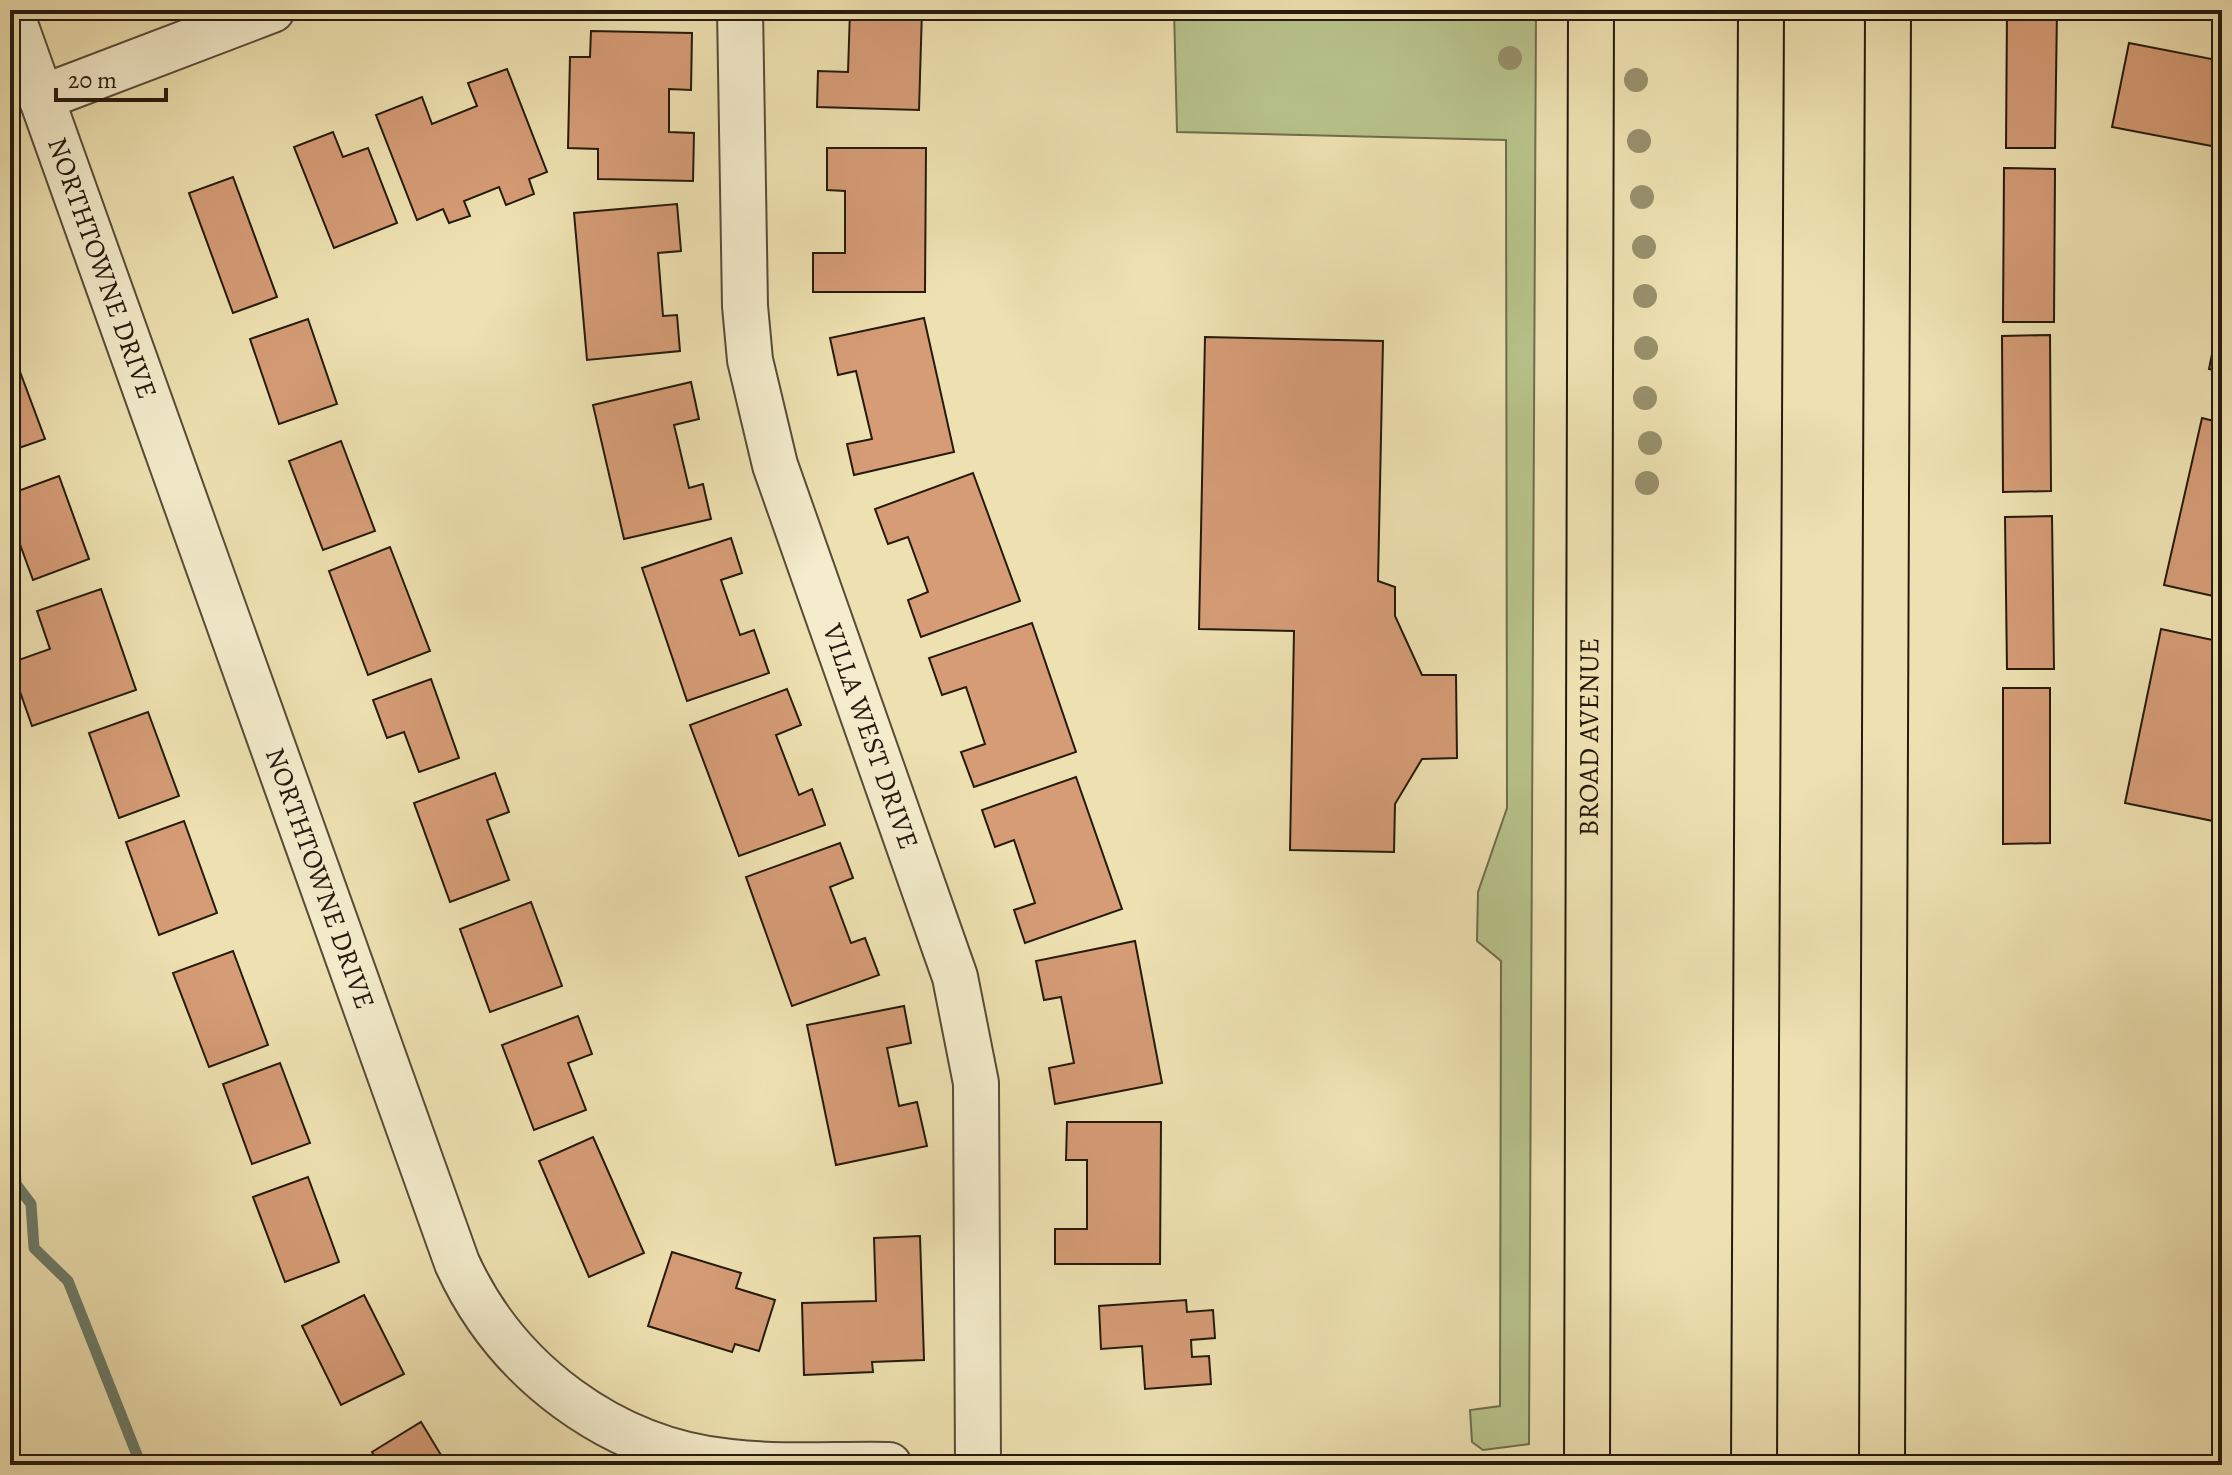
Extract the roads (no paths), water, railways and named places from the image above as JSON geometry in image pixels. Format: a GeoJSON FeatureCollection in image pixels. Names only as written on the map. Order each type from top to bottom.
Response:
{"type":"FeatureCollection","features":[{"type":"Feature","properties":{"kind":"main road","name":"BROAD AVENUE"},"geometry":{"type":"LineString","coordinates":[[1587,1465],[1591,10]]}},
{"type":"Feature","properties":{"kind":"main road"},"geometry":{"type":"LineString","coordinates":[[1754,1465],[1761,10]]}},
{"type":"Feature","properties":{"kind":"main road"},"geometry":{"type":"LineString","coordinates":[[1882,1465],[1888,10]]}},
{"type":"Feature","properties":{"kind":"street","name":"NORTHTOWNE DRIVE"},"geometry":{"type":"LineString","coordinates":[[10,10],[446,1233],[482,1311],[516,1354],[556,1392],[601,1422],[651,1444],[731,1462],[889,1465]]}},
{"type":"Feature","properties":{"kind":"street"},"geometry":{"type":"LineString","coordinates":[[41,98],[272,10]]}},
{"type":"Feature","properties":{"kind":"street","name":"VILLA WEST DRIVE"},"geometry":{"type":"LineString","coordinates":[[740,10],[745,306],[760,413],[775,465],[955,977],[968,1030],[976,1083],[978,1465]]}},
{"type":"Feature","properties":{"kind":"waterway"},"geometry":{"type":"LineString","coordinates":[[10,1132],[14,1143],[16,1184],[31,1204],[34,1248],[68,1281],[141,1465]]}}]}
